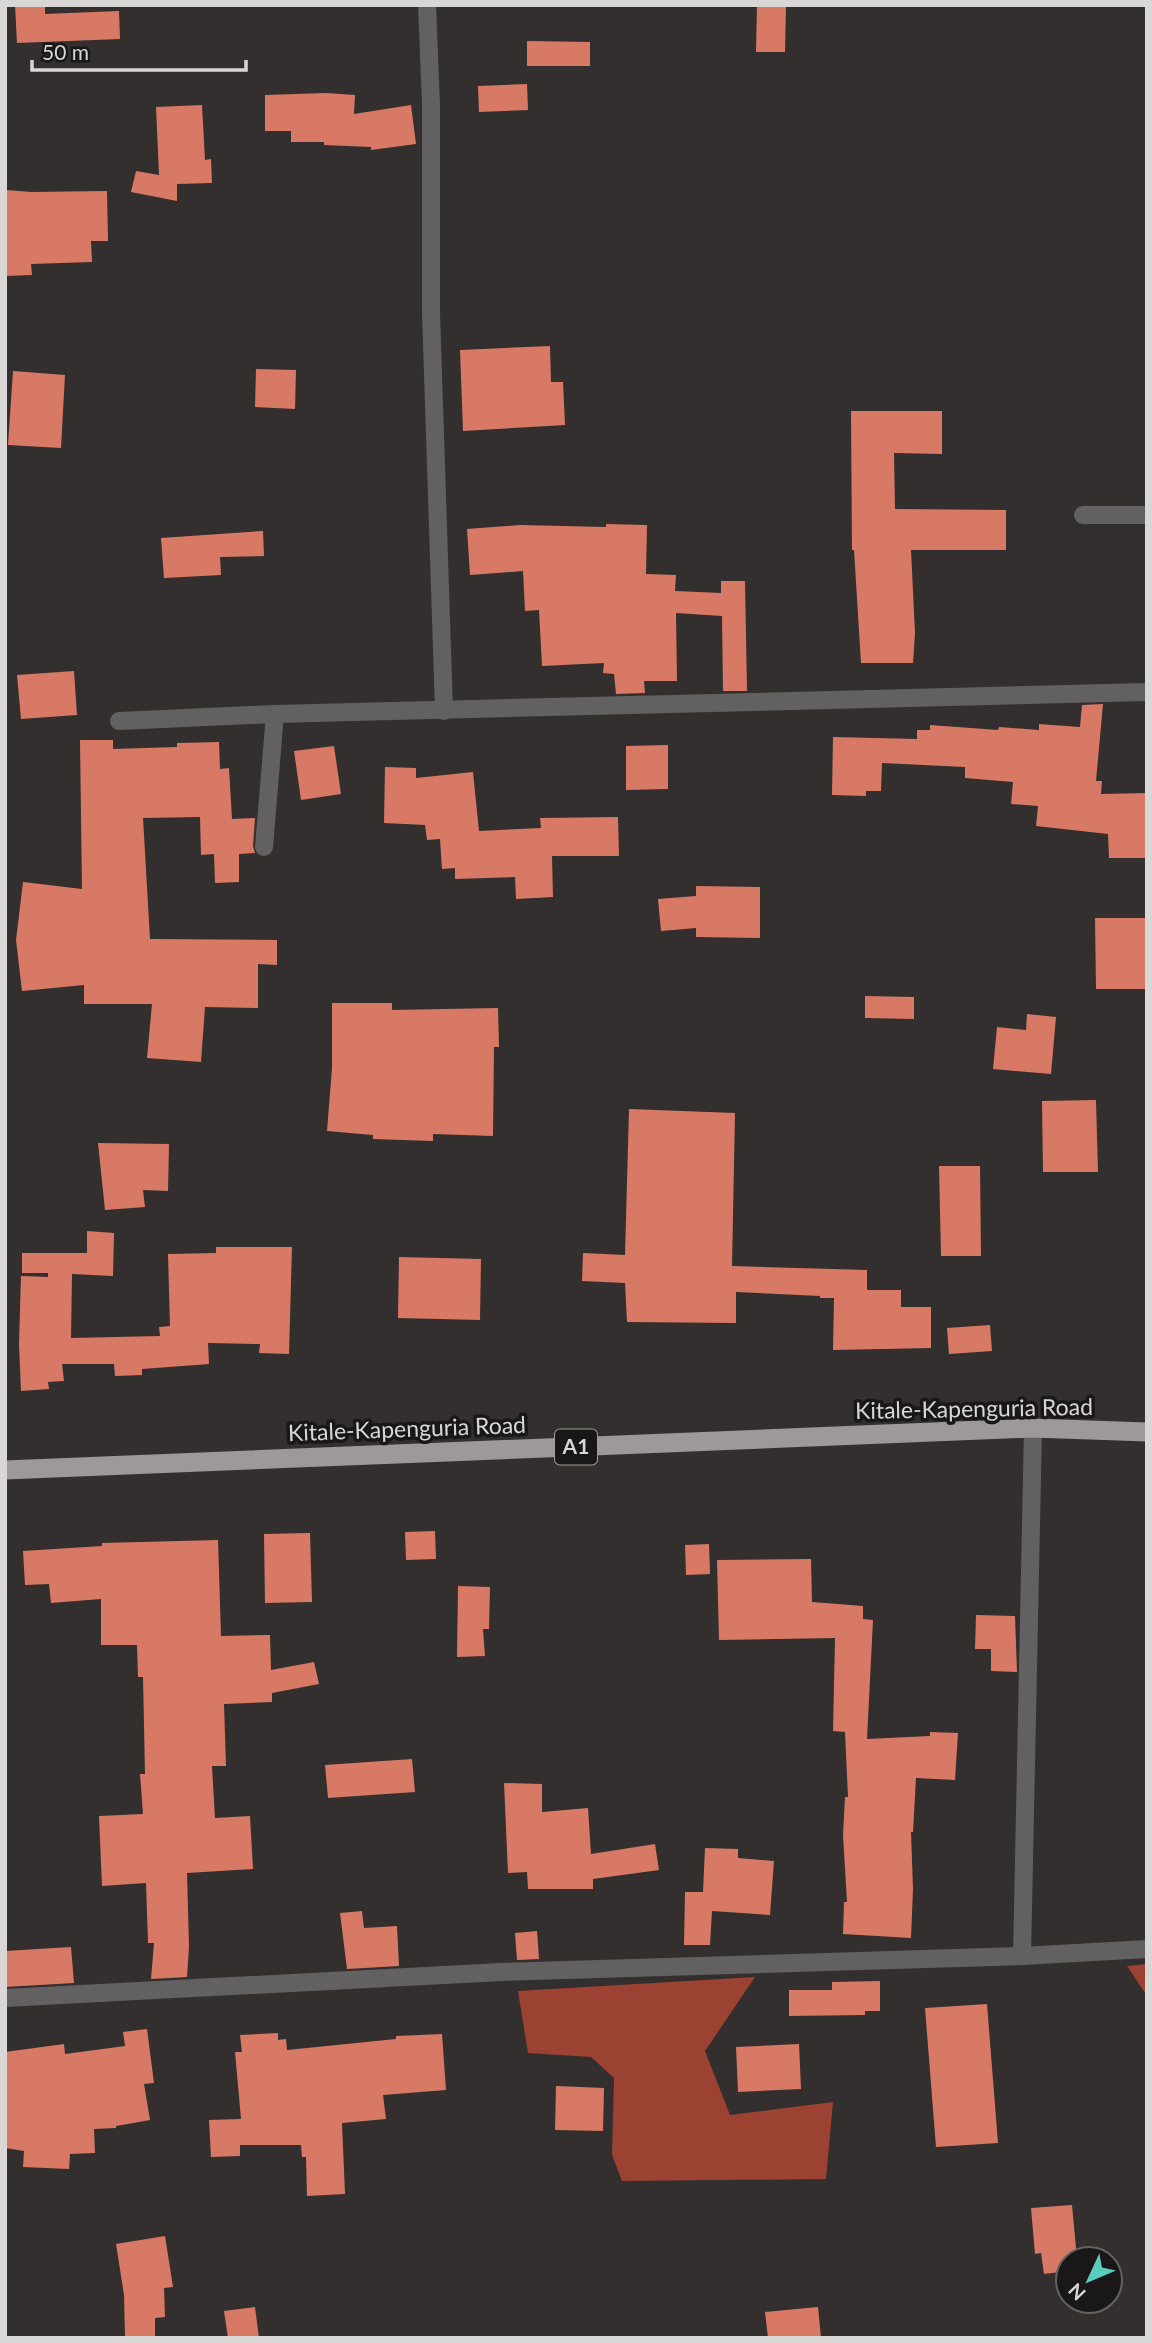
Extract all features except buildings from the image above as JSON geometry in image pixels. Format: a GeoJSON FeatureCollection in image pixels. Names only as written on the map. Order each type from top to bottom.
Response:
{"type":"FeatureCollection","features":[{"type":"Feature","properties":{"kind":"highway","name":"Kitale-Kapenguria Road"},"geometry":{"type":"LineString","coordinates":[[5,1470],[1033,1428],[1147,1432]]}},
{"type":"Feature","properties":{"kind":"street"},"geometry":{"type":"LineString","coordinates":[[427,5],[431,105],[431,312],[444,711]]}},
{"type":"Feature","properties":{"kind":"street"},"geometry":{"type":"LineString","coordinates":[[1083,515],[1147,515]]}},
{"type":"Feature","properties":{"kind":"street"},"geometry":{"type":"LineString","coordinates":[[119,721],[275,714],[1147,692]]}},
{"type":"Feature","properties":{"kind":"street"},"geometry":{"type":"LineString","coordinates":[[264,847],[275,714]]}},
{"type":"Feature","properties":{"kind":"street"},"geometry":{"type":"LineString","coordinates":[[1021,1956],[1033,1428]]}},
{"type":"Feature","properties":{"kind":"street"},"geometry":{"type":"LineString","coordinates":[[5,1998],[501,1972],[1021,1956],[1147,1949]]}},
{"type":"Feature","properties":{"kind":"shaded area"},"geometry":{"type":"Polygon","coordinates":[[[1147,1964],[1147,1996],[1127,1966],[1147,1964]]]}},
{"type":"Feature","properties":{"kind":"shaded area"},"geometry":{"type":"Polygon","coordinates":[[[755,1977],[705,2051],[730,2115],[833,2102],[826,2179],[622,2181],[612,2155],[614,2078],[591,2057],[528,2053],[518,1991],[755,1977]]]}}]}
